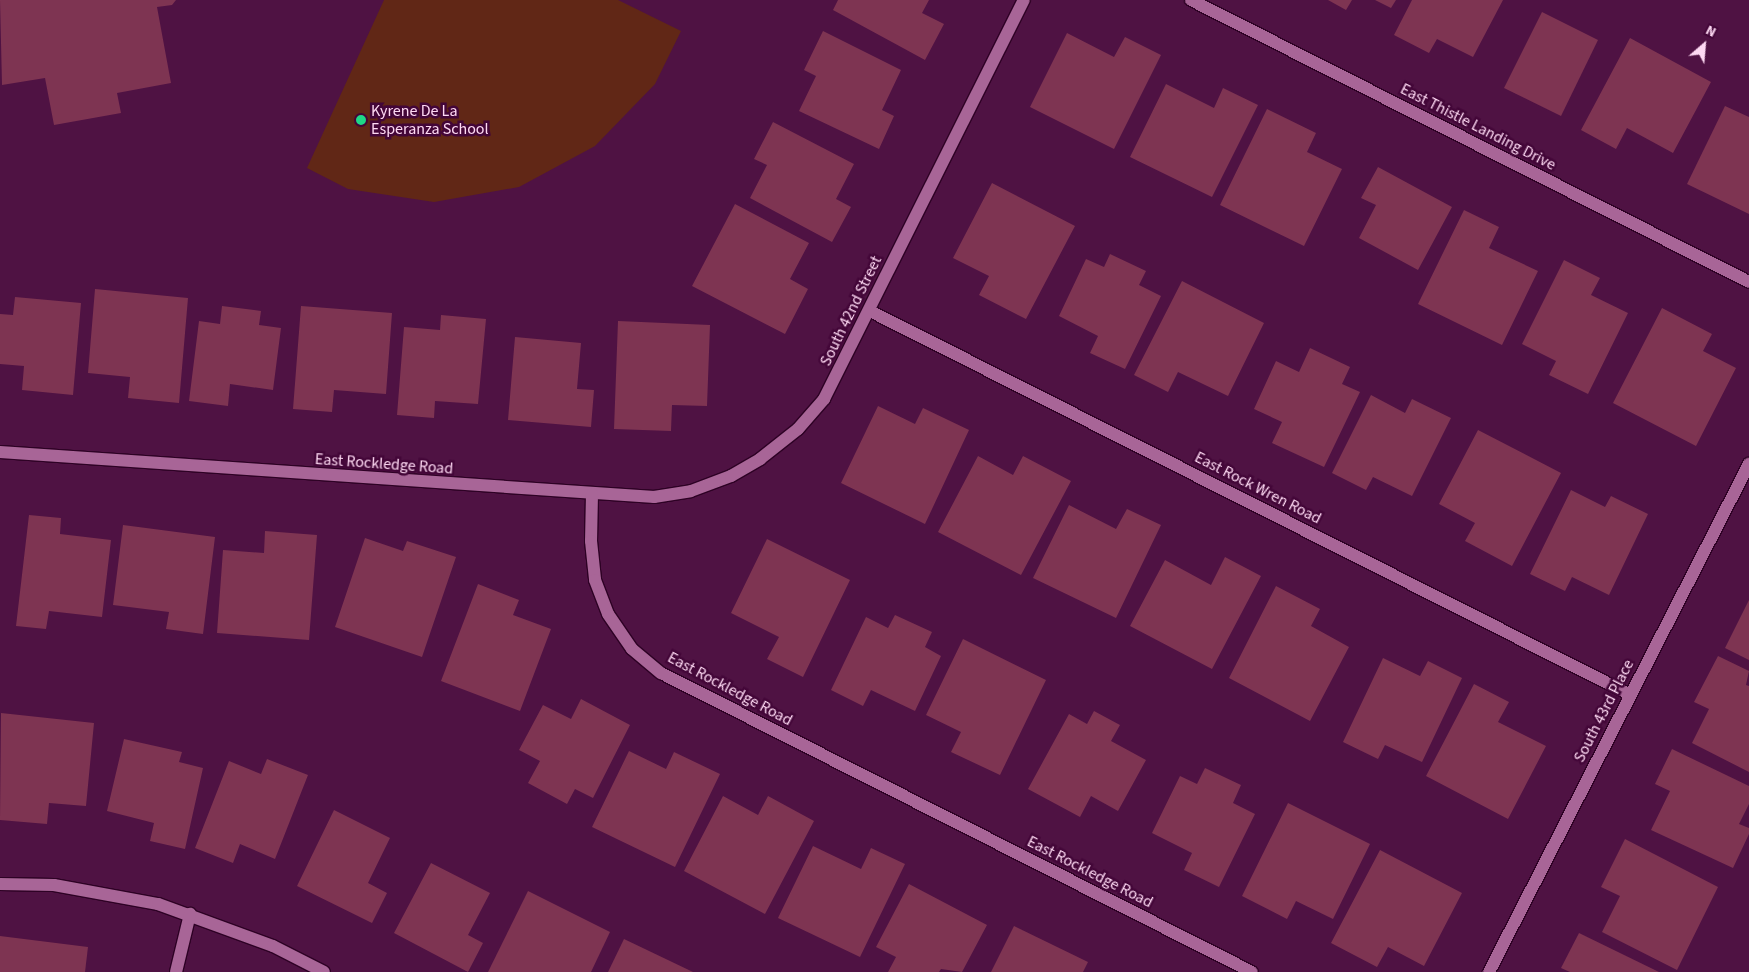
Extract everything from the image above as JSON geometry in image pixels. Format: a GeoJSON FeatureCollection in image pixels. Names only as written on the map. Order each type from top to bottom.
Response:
{"type":"FeatureCollection","features":[{"type":"Feature","properties":{"kind":"street","name":"South 42nd Street"},"geometry":{"type":"LineString","coordinates":[[592,494],[654,497],[691,491],[731,476],[760,459],[798,429],[824,399],[870,311],[1024,0]]}},
{"type":"Feature","properties":{"kind":"street","name":"East Thistle Landing Drive"},"geometry":{"type":"LineString","coordinates":[[1191,0],[1749,282]]}},
{"type":"Feature","properties":{"kind":"street","name":"East Rock Wren Road"},"geometry":{"type":"LineString","coordinates":[[870,311],[1630,695]]}},
{"type":"Feature","properties":{"kind":"street","name":"East Rockledge Road"},"geometry":{"type":"LineString","coordinates":[[0,452],[592,494],[591,541],[595,580],[608,614],[632,649],[661,673],[1252,972]]}},
{"type":"Feature","properties":{"kind":"street","name":"South 43rd Place"},"geometry":{"type":"LineString","coordinates":[[1489,972],[1749,464]]}},
{"type":"Feature","properties":{"kind":"street"},"geometry":{"type":"LineString","coordinates":[[0,884],[54,885],[125,897],[190,914],[273,946],[324,972]]}},
{"type":"Feature","properties":{"kind":"street"},"geometry":{"type":"LineString","coordinates":[[176,972],[190,914]]}},
{"type":"Feature","properties":{"kind":"shaded area"},"geometry":{"type":"Polygon","coordinates":[[[384,0],[618,0],[681,31],[655,84],[595,146],[519,187],[434,202],[348,189],[307,168],[384,0]]]}},
{"type":"Feature","properties":{"kind":"building"},"geometry":{"type":"Polygon","coordinates":[[[0,0],[176,0],[172,5],[157,7],[171,83],[117,93],[121,113],[54,125],[45,78],[2,85],[0,0]]]}},
{"type":"Feature","properties":{"kind":"building"},"geometry":{"type":"Polygon","coordinates":[[[838,0],[929,0],[922,13],[944,24],[925,60],[833,10],[838,0]]]}},
{"type":"Feature","properties":{"kind":"building"},"geometry":{"type":"Polygon","coordinates":[[[1328,0],[1352,0],[1346,10],[1328,0]]]}},
{"type":"Feature","properties":{"kind":"building"},"geometry":{"type":"Polygon","coordinates":[[[1375,0],[1396,0],[1391,8],[1375,0]]]}},
{"type":"Feature","properties":{"kind":"building"},"geometry":{"type":"Polygon","coordinates":[[[1412,0],[1503,0],[1473,57],[1437,39],[1429,53],[1394,35],[1412,0]]]}},
{"type":"Feature","properties":{"kind":"building"},"geometry":{"type":"Polygon","coordinates":[[[1542,12],[1598,40],[1561,116],[1504,88],[1542,12]]]}},
{"type":"Feature","properties":{"kind":"building"},"geometry":{"type":"Polygon","coordinates":[[[823,31],[901,70],[882,110],[894,116],[879,149],[799,111],[816,76],[804,70],[823,31]]]}},
{"type":"Feature","properties":{"kind":"building"},"geometry":{"type":"Polygon","coordinates":[[[1067,33],[1114,57],[1125,37],[1161,55],[1114,149],[1030,107],[1067,33]]]}},
{"type":"Feature","properties":{"kind":"building"},"geometry":{"type":"Polygon","coordinates":[[[1630,38],[1711,82],[1673,153],[1627,128],[1616,149],[1581,130],[1630,38]]]}},
{"type":"Feature","properties":{"kind":"building"},"geometry":{"type":"Polygon","coordinates":[[[1166,84],[1214,108],[1223,88],[1258,105],[1212,197],[1130,157],[1166,84]]]}},
{"type":"Feature","properties":{"kind":"building"},"geometry":{"type":"Polygon","coordinates":[[[1725,106],[1749,117],[1749,214],[1687,184],[1725,106]]]}},
{"type":"Feature","properties":{"kind":"building"},"geometry":{"type":"Polygon","coordinates":[[[1267,109],[1316,133],[1307,152],[1342,169],[1304,246],[1220,205],[1267,109]]]}},
{"type":"Feature","properties":{"kind":"building"},"geometry":{"type":"Polygon","coordinates":[[[773,122],[854,164],[836,199],[851,207],[832,242],[750,198],[767,165],[754,159],[773,122]]]}},
{"type":"Feature","properties":{"kind":"building"},"geometry":{"type":"Polygon","coordinates":[[[1378,167],[1452,207],[1418,270],[1359,238],[1376,205],[1361,198],[1378,167]]]}},
{"type":"Feature","properties":{"kind":"building"},"geometry":{"type":"Polygon","coordinates":[[[992,183],[1075,226],[1026,319],[979,295],[989,276],[953,258],[992,183]]]}},
{"type":"Feature","properties":{"kind":"building"},"geometry":{"type":"Polygon","coordinates":[[[735,204],[809,243],[790,279],[808,289],[785,334],[692,286],[735,204]]]}},
{"type":"Feature","properties":{"kind":"building"},"geometry":{"type":"Polygon","coordinates":[[[1464,210],[1499,227],[1489,248],[1538,271],[1502,345],[1418,304],[1464,210]]]}},
{"type":"Feature","properties":{"kind":"building"},"geometry":{"type":"Polygon","coordinates":[[[1110,254],[1146,271],[1139,285],[1161,296],[1125,369],[1090,353],[1098,336],[1059,316],[1086,259],[1104,267],[1110,254]]]}},
{"type":"Feature","properties":{"kind":"building"},"geometry":{"type":"Polygon","coordinates":[[[1564,260],[1600,278],[1591,295],[1628,313],[1588,394],[1549,375],[1556,361],[1522,344],[1564,260]]]}},
{"type":"Feature","properties":{"kind":"building"},"geometry":{"type":"Polygon","coordinates":[[[1182,281],[1264,323],[1228,396],[1178,372],[1168,392],[1134,375],[1182,281]]]}},
{"type":"Feature","properties":{"kind":"building"},"geometry":{"type":"Polygon","coordinates":[[[95,289],[188,298],[179,403],[128,398],[130,377],[88,373],[95,289]]]}},
{"type":"Feature","properties":{"kind":"building"},"geometry":{"type":"Polygon","coordinates":[[[15,297],[81,303],[73,395],[22,390],[24,366],[0,364],[0,314],[13,315],[15,297]]]}},
{"type":"Feature","properties":{"kind":"building"},"geometry":{"type":"Polygon","coordinates":[[[222,306],[261,311],[259,325],[281,328],[273,390],[230,384],[228,406],[189,401],[199,321],[220,324],[222,306]]]}},
{"type":"Feature","properties":{"kind":"building"},"geometry":{"type":"Polygon","coordinates":[[[301,306],[392,313],[386,394],[334,390],[332,412],[293,409],[301,306]]]}},
{"type":"Feature","properties":{"kind":"building"},"geometry":{"type":"Polygon","coordinates":[[[1662,308],[1712,334],[1703,351],[1736,368],[1696,446],[1613,403],[1662,308]]]}},
{"type":"Feature","properties":{"kind":"building"},"geometry":{"type":"Polygon","coordinates":[[[441,315],[486,319],[478,404],[435,401],[434,418],[397,415],[404,327],[440,330],[441,315]]]}},
{"type":"Feature","properties":{"kind":"building"},"geometry":{"type":"Polygon","coordinates":[[[618,321],[710,325],[707,406],[672,405],[671,431],[614,429],[618,321]]]}},
{"type":"Feature","properties":{"kind":"building"},"geometry":{"type":"Polygon","coordinates":[[[515,337],[581,343],[577,389],[594,390],[591,427],[508,420],[515,337]]]}},
{"type":"Feature","properties":{"kind":"building"},"geometry":{"type":"Polygon","coordinates":[[[1310,348],[1350,367],[1342,384],[1360,392],[1324,467],[1272,443],[1282,422],[1254,409],[1276,361],[1299,372],[1310,348]]]}},
{"type":"Feature","properties":{"kind":"building"},"geometry":{"type":"Polygon","coordinates":[[[1371,395],[1405,413],[1412,399],[1451,418],[1412,496],[1373,477],[1366,490],[1332,473],[1371,395]]]}},
{"type":"Feature","properties":{"kind":"building"},"geometry":{"type":"Polygon","coordinates":[[[878,406],[915,424],[923,408],[969,430],[925,524],[841,483],[878,406]]]}},
{"type":"Feature","properties":{"kind":"building"},"geometry":{"type":"Polygon","coordinates":[[[1478,430],[1561,473],[1512,566],[1465,541],[1475,523],[1439,504],[1478,430]]]}},
{"type":"Feature","properties":{"kind":"building"},"geometry":{"type":"Polygon","coordinates":[[[978,456],[1013,475],[1023,456],[1071,481],[1021,575],[938,532],[978,456]]]}},
{"type":"Feature","properties":{"kind":"building"},"geometry":{"type":"Polygon","coordinates":[[[1571,490],[1605,507],[1611,496],[1648,514],[1609,595],[1572,577],[1565,591],[1530,574],[1571,490]]]}},
{"type":"Feature","properties":{"kind":"building"},"geometry":{"type":"Polygon","coordinates":[[[1069,505],[1116,529],[1127,509],[1161,525],[1116,618],[1033,578],[1069,505]]]}},
{"type":"Feature","properties":{"kind":"building"},"geometry":{"type":"Polygon","coordinates":[[[29,515],[61,518],[60,534],[111,540],[102,617],[49,611],[46,629],[16,626],[29,515]]]}},
{"type":"Feature","properties":{"kind":"building"},"geometry":{"type":"Polygon","coordinates":[[[123,525],[215,537],[203,634],[166,629],[169,612],[113,605],[123,525]]]}},
{"type":"Feature","properties":{"kind":"building"},"geometry":{"type":"Polygon","coordinates":[[[265,531],[317,535],[309,640],[217,633],[223,550],[264,553],[265,531]]]}},
{"type":"Feature","properties":{"kind":"building"},"geometry":{"type":"Polygon","coordinates":[[[365,538],[403,551],[407,541],[456,557],[422,657],[335,627],[365,538]]]}},
{"type":"Feature","properties":{"kind":"building"},"geometry":{"type":"Polygon","coordinates":[[[767,539],[850,580],[803,677],[767,659],[779,637],[731,613],[767,539]]]}},
{"type":"Feature","properties":{"kind":"building"},"geometry":{"type":"Polygon","coordinates":[[[1225,557],[1261,576],[1212,669],[1130,626],[1165,560],[1211,585],[1225,557]]]}},
{"type":"Feature","properties":{"kind":"building"},"geometry":{"type":"Polygon","coordinates":[[[478,584],[519,600],[513,615],[551,629],[520,711],[441,681],[478,584]]]}},
{"type":"Feature","properties":{"kind":"building"},"geometry":{"type":"Polygon","coordinates":[[[1276,586],[1320,609],[1311,626],[1349,647],[1310,721],[1229,678],[1276,586]]]}},
{"type":"Feature","properties":{"kind":"building"},"geometry":{"type":"Polygon","coordinates":[[[1749,600],[1749,660],[1725,648],[1749,600]]]}},
{"type":"Feature","properties":{"kind":"building"},"geometry":{"type":"Polygon","coordinates":[[[895,615],[932,632],[925,647],[941,656],[915,711],[871,690],[863,706],[831,690],[866,617],[888,628],[895,615]]]}},
{"type":"Feature","properties":{"kind":"building"},"geometry":{"type":"Polygon","coordinates":[[[963,639],[1046,680],[1000,775],[951,752],[961,732],[926,715],[963,639]]]}},
{"type":"Feature","properties":{"kind":"building"},"geometry":{"type":"Polygon","coordinates":[[[1718,656],[1749,671],[1746,685],[1749,686],[1749,772],[1692,743],[1709,709],[1694,702],[1718,656]]]}},
{"type":"Feature","properties":{"kind":"building"},"geometry":{"type":"Polygon","coordinates":[[[1383,658],[1420,676],[1428,661],[1462,678],[1422,762],[1385,745],[1378,759],[1343,742],[1383,658]]]}},
{"type":"Feature","properties":{"kind":"building"},"geometry":{"type":"Polygon","coordinates":[[[1474,684],[1509,702],[1498,722],[1546,746],[1508,819],[1426,776],[1474,684]]]}},
{"type":"Feature","properties":{"kind":"building"},"geometry":{"type":"Polygon","coordinates":[[[581,699],[630,725],[593,798],[575,789],[567,804],[528,783],[540,761],[519,750],[543,705],[571,719],[581,699]]]}},
{"type":"Feature","properties":{"kind":"building"},"geometry":{"type":"Polygon","coordinates":[[[1094,711],[1120,725],[1111,741],[1146,760],[1118,811],[1091,796],[1080,817],[1028,789],[1069,714],[1087,724],[1094,711]]]}},
{"type":"Feature","properties":{"kind":"building"},"geometry":{"type":"Polygon","coordinates":[[[1,713],[94,723],[86,806],[49,803],[47,824],[0,820],[1,713]]]}},
{"type":"Feature","properties":{"kind":"building"},"geometry":{"type":"Polygon","coordinates":[[[124,739],[182,752],[179,762],[203,768],[185,849],[150,841],[154,823],[107,811],[124,739]]]}},
{"type":"Feature","properties":{"kind":"building"},"geometry":{"type":"Polygon","coordinates":[[[1672,749],[1749,786],[1749,804],[1739,824],[1749,828],[1749,834],[1733,868],[1651,830],[1670,791],[1655,784],[1672,749]]]}},
{"type":"Feature","properties":{"kind":"building"},"geometry":{"type":"Polygon","coordinates":[[[629,751],[666,769],[674,752],[720,774],[675,867],[592,827],[629,751]]]}},
{"type":"Feature","properties":{"kind":"building"},"geometry":{"type":"Polygon","coordinates":[[[267,759],[308,775],[275,859],[240,844],[233,863],[195,848],[229,761],[261,774],[267,759]]]}},
{"type":"Feature","properties":{"kind":"building"},"geometry":{"type":"Polygon","coordinates":[[[1205,768],[1241,785],[1233,803],[1255,814],[1219,887],[1184,870],[1192,853],[1152,833],[1180,776],[1197,784],[1205,768]]]}},
{"type":"Feature","properties":{"kind":"building"},"geometry":{"type":"Polygon","coordinates":[[[723,796],[758,815],[768,796],[814,821],[765,914],[684,871],[723,796]]]}},
{"type":"Feature","properties":{"kind":"building"},"geometry":{"type":"Polygon","coordinates":[[[1288,803],[1370,844],[1333,919],[1296,901],[1287,919],[1242,896],[1288,803]]]}},
{"type":"Feature","properties":{"kind":"building"},"geometry":{"type":"Polygon","coordinates":[[[334,810],[390,838],[368,883],[387,893],[372,923],[297,886],[334,810]]]}},
{"type":"Feature","properties":{"kind":"building"},"geometry":{"type":"Polygon","coordinates":[[[1625,839],[1718,887],[1677,970],[1602,932],[1620,896],[1601,887],[1625,839]]]}},
{"type":"Feature","properties":{"kind":"building"},"geometry":{"type":"Polygon","coordinates":[[[813,846],[861,869],[871,848],[905,864],[860,957],[778,918],[813,846]]]}},
{"type":"Feature","properties":{"kind":"building"},"geometry":{"type":"Polygon","coordinates":[[[1380,850],[1462,893],[1424,966],[1388,947],[1377,967],[1331,943],[1380,850]]]}},
{"type":"Feature","properties":{"kind":"building"},"geometry":{"type":"Polygon","coordinates":[[[431,863],[490,893],[468,935],[483,943],[468,972],[394,933],[431,863]]]}},
{"type":"Feature","properties":{"kind":"building"},"geometry":{"type":"Polygon","coordinates":[[[909,884],[987,925],[962,972],[941,969],[939,972],[888,972],[896,957],[876,947],[909,884]]]}},
{"type":"Feature","properties":{"kind":"building"},"geometry":{"type":"Polygon","coordinates":[[[528,891],[610,932],[591,972],[488,972],[528,891]]]}},
{"type":"Feature","properties":{"kind":"building"},"geometry":{"type":"Polygon","coordinates":[[[1014,926],[1088,962],[1083,972],[991,972],[1014,926]]]}},
{"type":"Feature","properties":{"kind":"building"},"geometry":{"type":"Polygon","coordinates":[[[1579,933],[1659,972],[1570,972],[1561,968],[1579,933]]]}},
{"type":"Feature","properties":{"kind":"building"},"geometry":{"type":"Polygon","coordinates":[[[0,936],[88,947],[85,972],[0,972],[0,936]]]}},
{"type":"Feature","properties":{"kind":"building"},"geometry":{"type":"Polygon","coordinates":[[[624,939],[693,972],[608,972],[624,939]]]}},
{"type":"Feature","properties":{"kind":"place","name":"Kyrene De La Esperanza School"},"geometry":{"type":"Point","coordinates":[361,120]}}]}
